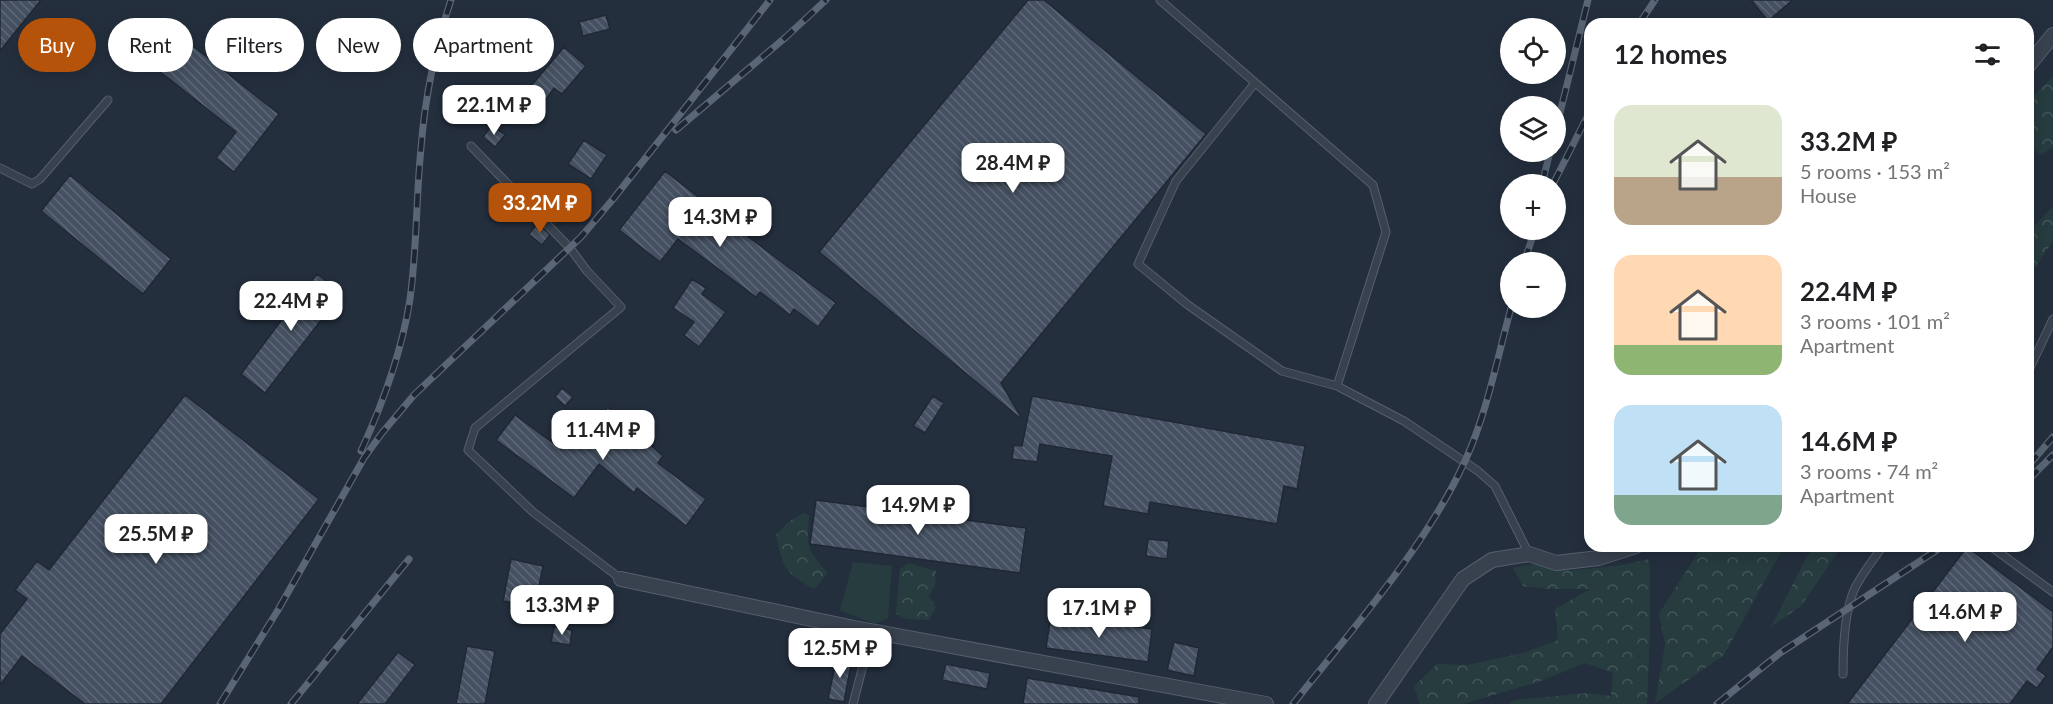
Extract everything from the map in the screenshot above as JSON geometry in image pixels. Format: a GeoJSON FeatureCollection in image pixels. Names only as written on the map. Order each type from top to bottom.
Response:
{"type":"FeatureCollection","features":[{"type":"Feature","properties":{"kind":"street"},"geometry":{"type":"LineString","coordinates":[[2034,59],[2053,35]]}},
{"type":"Feature","properties":{"kind":"street"},"geometry":{"type":"LineString","coordinates":[[1376,704],[1463,579],[1492,560],[1529,554],[1556,563],[1599,558],[1618,552]]}},
{"type":"Feature","properties":{"kind":"street"},"geometry":{"type":"LineString","coordinates":[[621,579],[872,631],[1266,704]]}},
{"type":"Feature","properties":{"kind":"lane"},"geometry":{"type":"LineString","coordinates":[[1160,0],[1373,185],[1386,232],[1337,386]]}},
{"type":"Feature","properties":{"kind":"lane"},"geometry":{"type":"LineString","coordinates":[[1255,83],[1176,182],[1138,264],[1188,305],[1282,371],[1337,386],[1404,421],[1489,479],[1502,497],[1529,554]]}},
{"type":"Feature","properties":{"kind":"lane"},"geometry":{"type":"LineString","coordinates":[[0,168],[32,183],[40,179],[108,100]]}},
{"type":"Feature","properties":{"kind":"lane"},"geometry":{"type":"LineString","coordinates":[[471,146],[570,248],[587,271],[621,307],[475,428],[468,450],[533,512],[621,579]]}},
{"type":"Feature","properties":{"kind":"lane"},"geometry":{"type":"LineString","coordinates":[[2034,359],[2053,319]]}},
{"type":"Feature","properties":{"kind":"lane"},"geometry":{"type":"LineString","coordinates":[[1843,674],[1843,653],[1849,608],[1854,590],[1879,552]]}},
{"type":"Feature","properties":{"kind":"lane"},"geometry":{"type":"LineString","coordinates":[[1997,552],[2053,592]]}},
{"type":"Feature","properties":{"kind":"lane"},"geometry":{"type":"LineString","coordinates":[[854,704],[872,631]]}},
{"type":"Feature","properties":{"kind":"green space"},"geometry":{"type":"Polygon","coordinates":[[[2053,76],[2053,147],[2041,155],[2034,150],[2034,96],[2053,76]]]}},
{"type":"Feature","properties":{"kind":"green space"},"geometry":{"type":"Polygon","coordinates":[[[2053,206],[2053,241],[2034,269],[2034,227],[2053,206]]]}},
{"type":"Feature","properties":{"kind":"green space"},"geometry":{"type":"Polygon","coordinates":[[[804,513],[809,516],[808,541],[812,553],[828,573],[814,589],[786,568],[776,535],[788,522],[804,513]]]}},
{"type":"Feature","properties":{"kind":"green space"},"geometry":{"type":"Polygon","coordinates":[[[1698,552],[1781,552],[1724,655],[1655,703],[1665,644],[1659,614],[1698,552]]]}},
{"type":"Feature","properties":{"kind":"green space"},"geometry":{"type":"Polygon","coordinates":[[[1810,552],[1838,552],[1801,606],[1771,627],[1810,552]]]}},
{"type":"Feature","properties":{"kind":"green space"},"geometry":{"type":"Polygon","coordinates":[[[1649,559],[1650,633],[1647,704],[1508,704],[1514,700],[1588,693],[1611,696],[1613,673],[1585,663],[1541,681],[1463,704],[1420,704],[1414,686],[1437,664],[1467,665],[1523,653],[1558,640],[1555,609],[1590,589],[1546,589],[1523,586],[1513,568],[1539,563],[1570,571],[1649,559]]]}},
{"type":"Feature","properties":{"kind":"green space"},"geometry":{"type":"Polygon","coordinates":[[[853,562],[892,566],[888,618],[875,624],[840,610],[853,562]]]}},
{"type":"Feature","properties":{"kind":"green space"},"geometry":{"type":"Polygon","coordinates":[[[909,563],[936,571],[935,585],[929,596],[936,607],[929,620],[907,619],[896,614],[900,569],[909,563]]]}},
{"type":"Feature","properties":{"kind":"building"},"geometry":{"type":"Polygon","coordinates":[[[0,0],[41,0],[27,18],[18,18],[18,29],[0,51],[0,0]]]}},
{"type":"Feature","properties":{"kind":"building"},"geometry":{"type":"Polygon","coordinates":[[[1028,0],[1044,0],[1206,134],[1001,383],[1020,418],[819,252],[1028,0]]]}},
{"type":"Feature","properties":{"kind":"building"},"geometry":{"type":"Polygon","coordinates":[[[1751,0],[1793,0],[1772,18],[1766,18],[1751,0]]]}},
{"type":"Feature","properties":{"kind":"building"},"geometry":{"type":"Polygon","coordinates":[[[606,15],[610,29],[583,36],[579,22],[606,15]]]}},
{"type":"Feature","properties":{"kind":"building"},"geometry":{"type":"Polygon","coordinates":[[[193,46],[205,55],[205,72],[226,72],[279,114],[234,172],[216,158],[236,132],[161,72],[193,72],[193,46]]]}},
{"type":"Feature","properties":{"kind":"building"},"geometry":{"type":"Polygon","coordinates":[[[564,47],[586,66],[562,94],[554,88],[542,105],[525,93],[543,72],[554,72],[554,59],[564,47]]]}},
{"type":"Feature","properties":{"kind":"building"},"geometry":{"type":"Polygon","coordinates":[[[492,125],[505,135],[495,147],[483,137],[492,125]]]}},
{"type":"Feature","properties":{"kind":"building"},"geometry":{"type":"Polygon","coordinates":[[[584,140],[607,155],[591,179],[568,164],[584,140]]]}},
{"type":"Feature","properties":{"kind":"building"},"geometry":{"type":"Polygon","coordinates":[[[665,171],[836,303],[818,327],[794,309],[790,315],[760,292],[756,297],[678,239],[660,262],[619,230],[665,171]]]}},
{"type":"Feature","properties":{"kind":"building"},"geometry":{"type":"Polygon","coordinates":[[[70,175],[171,259],[143,294],[41,211],[70,175]]]}},
{"type":"Feature","properties":{"kind":"building"},"geometry":{"type":"Polygon","coordinates":[[[538,223],[550,235],[542,245],[529,234],[538,223]]]}},
{"type":"Feature","properties":{"kind":"building"},"geometry":{"type":"Polygon","coordinates":[[[317,274],[342,293],[265,393],[241,374],[290,309],[280,302],[290,289],[300,296],[317,274]]]}},
{"type":"Feature","properties":{"kind":"building"},"geometry":{"type":"Polygon","coordinates":[[[692,279],[706,288],[702,294],[726,312],[699,347],[684,335],[694,322],[673,308],[692,279]]]}},
{"type":"Feature","properties":{"kind":"building"},"geometry":{"type":"Polygon","coordinates":[[[562,388],[573,397],[565,406],[555,397],[562,388]]]}},
{"type":"Feature","properties":{"kind":"building"},"geometry":{"type":"Polygon","coordinates":[[[185,395],[319,499],[161,704],[85,704],[22,656],[0,685],[0,634],[27,599],[15,590],[37,561],[49,570],[185,395]]]}},
{"type":"Feature","properties":{"kind":"building"},"geometry":{"type":"Polygon","coordinates":[[[933,396],[944,403],[925,433],[913,426],[933,396]]]}},
{"type":"Feature","properties":{"kind":"building"},"geometry":{"type":"Polygon","coordinates":[[[1032,396],[1305,446],[1297,489],[1284,486],[1277,524],[1150,502],[1148,514],[1103,506],[1112,456],[1040,444],[1037,462],[1012,459],[1014,445],[1022,446],[1032,396]]]}},
{"type":"Feature","properties":{"kind":"building"},"geometry":{"type":"Polygon","coordinates":[[[608,407],[663,456],[658,463],[706,499],[686,526],[637,488],[634,493],[599,464],[574,498],[496,440],[515,415],[561,449],[593,411],[600,417],[608,407]]]}},
{"type":"Feature","properties":{"kind":"building"},"geometry":{"type":"Polygon","coordinates":[[[816,500],[1026,528],[1020,573],[810,544],[816,500]]]}},
{"type":"Feature","properties":{"kind":"building"},"geometry":{"type":"Polygon","coordinates":[[[1148,539],[1169,541],[1167,559],[1146,556],[1148,539]]]}},
{"type":"Feature","properties":{"kind":"building"},"geometry":{"type":"Polygon","coordinates":[[[1963,552],[1974,552],[2053,612],[2053,647],[2037,669],[2046,676],[2037,688],[2027,681],[2010,704],[1847,704],[1963,552]]]}},
{"type":"Feature","properties":{"kind":"building"},"geometry":{"type":"Polygon","coordinates":[[[511,559],[543,566],[535,607],[503,601],[511,559]]]}},
{"type":"Feature","properties":{"kind":"building"},"geometry":{"type":"Polygon","coordinates":[[[1051,615],[1152,629],[1148,662],[1046,648],[1051,615]]]}},
{"type":"Feature","properties":{"kind":"building"},"geometry":{"type":"Polygon","coordinates":[[[554,627],[572,630],[570,645],[551,642],[554,627]]]}},
{"type":"Feature","properties":{"kind":"building"},"geometry":{"type":"Polygon","coordinates":[[[1174,642],[1199,648],[1194,676],[1167,670],[1174,642]]]}},
{"type":"Feature","properties":{"kind":"building"},"geometry":{"type":"Polygon","coordinates":[[[467,646],[495,651],[485,704],[456,704],[467,646]]]}},
{"type":"Feature","properties":{"kind":"building"},"geometry":{"type":"Polygon","coordinates":[[[398,652],[415,665],[385,704],[357,704],[398,652]]]}},
{"type":"Feature","properties":{"kind":"building"},"geometry":{"type":"Polygon","coordinates":[[[837,656],[852,659],[844,702],[828,699],[837,656]]]}},
{"type":"Feature","properties":{"kind":"building"},"geometry":{"type":"Polygon","coordinates":[[[946,664],[990,673],[987,689],[942,680],[946,664]]]}},
{"type":"Feature","properties":{"kind":"building"},"geometry":{"type":"Polygon","coordinates":[[[1027,678],[1139,697],[1139,704],[1023,704],[1027,678]]]}},
{"type":"Feature","properties":{"kind":"railway"},"geometry":{"type":"LineString","coordinates":[[361,451],[391,376],[410,299],[425,110],[440,36],[451,0]]}},
{"type":"Feature","properties":{"kind":"railway"},"geometry":{"type":"LineString","coordinates":[[220,704],[278,610],[364,458],[382,433],[414,395],[581,237],[770,0]]}},
{"type":"Feature","properties":{"kind":"railway"},"geometry":{"type":"LineString","coordinates":[[676,130],[826,0]]}},
{"type":"Feature","properties":{"kind":"railway"},"geometry":{"type":"LineString","coordinates":[[1564,96],[1588,0]]}},
{"type":"Feature","properties":{"kind":"railway"},"geometry":{"type":"LineString","coordinates":[[1643,18],[1655,0]]}},
{"type":"Feature","properties":{"kind":"railway"},"geometry":{"type":"LineString","coordinates":[[1558,174],[1584,123]]}},
{"type":"Feature","properties":{"kind":"railway"},"geometry":{"type":"LineString","coordinates":[[1544,174],[1548,162]]}},
{"type":"Feature","properties":{"kind":"railway"},"geometry":{"type":"LineString","coordinates":[[1527,252],[1532,240]]}},
{"type":"Feature","properties":{"kind":"railway"},"geometry":{"type":"LineString","coordinates":[[1293,704],[1409,556],[1449,493],[1480,424],[1508,318]]}},
{"type":"Feature","properties":{"kind":"railway"},"geometry":{"type":"LineString","coordinates":[[2034,459],[2053,437]]}},
{"type":"Feature","properties":{"kind":"railway"},"geometry":{"type":"LineString","coordinates":[[2034,474],[2053,455]]}},
{"type":"Feature","properties":{"kind":"railway"},"geometry":{"type":"LineString","coordinates":[[1717,704],[1780,653],[1934,552]]}},
{"type":"Feature","properties":{"kind":"railway"},"geometry":{"type":"LineString","coordinates":[[291,704],[409,559]]}}]}
